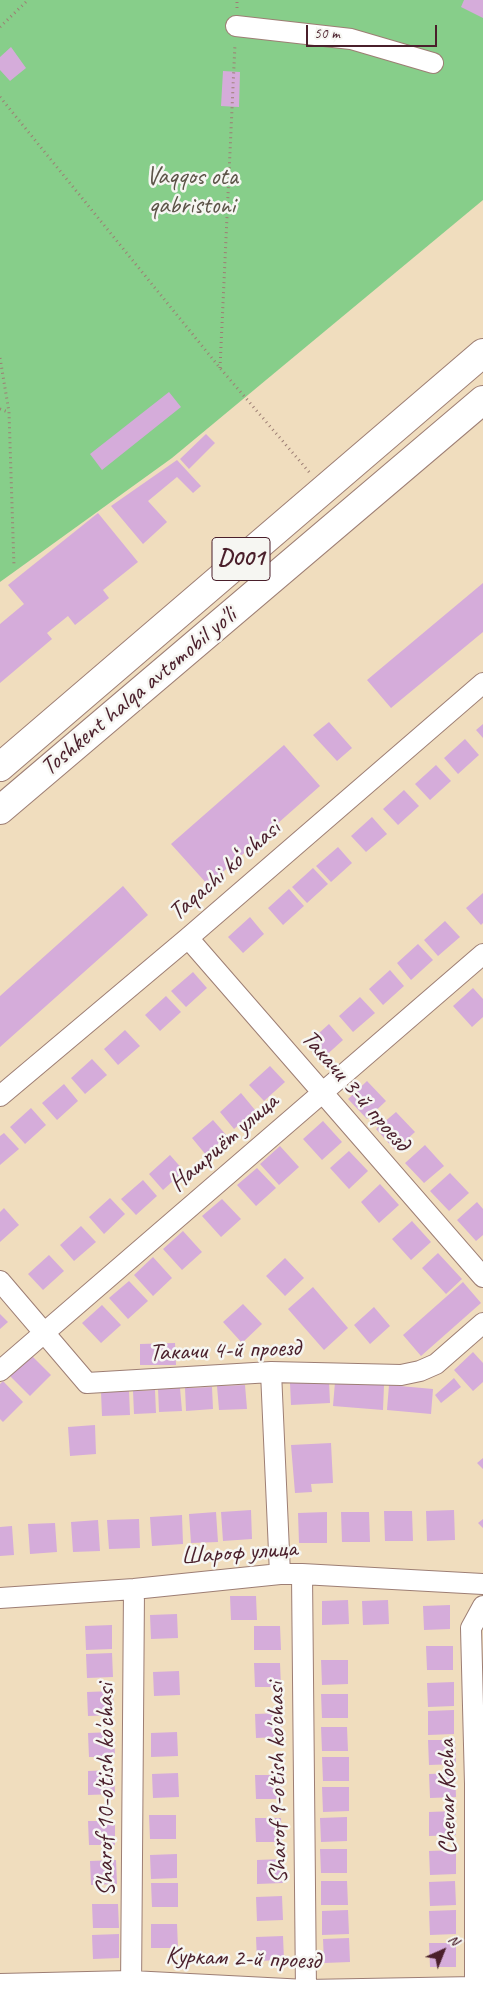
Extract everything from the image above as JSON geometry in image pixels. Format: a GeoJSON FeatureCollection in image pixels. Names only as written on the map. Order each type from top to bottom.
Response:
{"type":"FeatureCollection","features":[{"type":"Feature","properties":{"kind":"highway","name":"Toshkent halqa avtomobil yo'li"},"geometry":{"type":"LineString","coordinates":[[0,767],[483,353]]}},
{"type":"Feature","properties":{"kind":"highway","name":"Toshkent halqa avtomobil yo'li"},"geometry":{"type":"LineString","coordinates":[[0,810],[483,400]]}},
{"type":"Feature","properties":{"kind":"street"},"geometry":{"type":"LineString","coordinates":[[236,26],[351,39],[433,63]]}},
{"type":"Feature","properties":{"kind":"street","name":"Taqachi koʻchasi"},"geometry":{"type":"LineString","coordinates":[[0,1096],[188,938],[483,683]]}},
{"type":"Feature","properties":{"kind":"street","name":"Такачи 3-й проезд"},"geometry":{"type":"LineString","coordinates":[[188,938],[483,1277]]}},
{"type":"Feature","properties":{"kind":"street","name":"Нашриёт улица"},"geometry":{"type":"LineString","coordinates":[[0,1371],[321,1093],[479,966]]}},
{"type":"Feature","properties":{"kind":"street","name":"Такачи 4-й проезд"},"geometry":{"type":"LineString","coordinates":[[0,1281],[87,1383],[271,1372],[401,1375],[420,1371],[436,1364],[483,1323]]}},
{"type":"Feature","properties":{"kind":"street"},"geometry":{"type":"LineString","coordinates":[[271,1372],[280,1574]]}},
{"type":"Feature","properties":{"kind":"street","name":"Шароф улица"},"geometry":{"type":"LineString","coordinates":[[0,1598],[134,1589],[280,1574],[483,1584]]}},
{"type":"Feature","properties":{"kind":"street","name":"Sharof 9-o'tish ko'chasi"},"geometry":{"type":"LineString","coordinates":[[302,1574],[306,1990]]}},
{"type":"Feature","properties":{"kind":"street","name":"Sharof 10-o'tish ko'chasi"},"geometry":{"type":"LineString","coordinates":[[131,1986],[134,1589]]}},
{"type":"Feature","properties":{"kind":"street","name":"Chevar Kocha"},"geometry":{"type":"LineString","coordinates":[[478,1989],[479,1785],[471,1628],[483,1606]]}},
{"type":"Feature","properties":{"kind":"street","name":"Куркам 2-й проезд"},"geometry":{"type":"LineString","coordinates":[[0,1984],[306,1990],[478,1989]]}},
{"type":"Feature","properties":{"kind":"path"},"geometry":{"type":"LineString","coordinates":[[0,27],[28,0]]}},
{"type":"Feature","properties":{"kind":"path"},"geometry":{"type":"LineString","coordinates":[[220,368],[238,0]]}},
{"type":"Feature","properties":{"kind":"path"},"geometry":{"type":"LineString","coordinates":[[0,97],[220,368],[323,489]]}},
{"type":"Feature","properties":{"kind":"path"},"geometry":{"type":"LineString","coordinates":[[0,358],[9,412],[14,567]]}},
{"type":"Feature","properties":{"kind":"path"},"geometry":{"type":"LineString","coordinates":[[0,408],[9,412]]}},
{"type":"Feature","properties":{"kind":"green space","name":"Vaqqos ota qabristoni"},"geometry":{"type":"Polygon","coordinates":[[[0,0],[483,0],[483,200],[172,458],[0,582],[0,0]]]}},
{"type":"Feature","properties":{"kind":"building"},"geometry":{"type":"Polygon","coordinates":[[[464,0],[483,0],[483,18],[461,7],[464,0]]]}},
{"type":"Feature","properties":{"kind":"building"},"geometry":{"type":"Polygon","coordinates":[[[11,47],[26,68],[10,81],[0,70],[0,57],[11,47]]]}},
{"type":"Feature","properties":{"kind":"building"},"geometry":{"type":"Polygon","coordinates":[[[223,71],[240,72],[239,107],[221,106],[223,71]]]}},
{"type":"Feature","properties":{"kind":"building"},"geometry":{"type":"Polygon","coordinates":[[[169,392],[181,407],[102,470],[90,454],[169,392]]]}},
{"type":"Feature","properties":{"kind":"building"},"geometry":{"type":"Polygon","coordinates":[[[206,434],[215,443],[189,469],[180,459],[206,434]]]}},
{"type":"Feature","properties":{"kind":"building"},"geometry":{"type":"Polygon","coordinates":[[[177,460],[201,486],[193,493],[177,477],[148,501],[167,522],[143,544],[111,506],[177,460]]]}},
{"type":"Feature","properties":{"kind":"building"},"geometry":{"type":"Polygon","coordinates":[[[98,513],[138,562],[103,590],[109,598],[75,625],[68,616],[47,633],[52,639],[0,683],[0,624],[24,604],[8,585],[98,513]]]}},
{"type":"Feature","properties":{"kind":"building"},"geometry":{"type":"Polygon","coordinates":[[[483,583],[483,632],[391,708],[367,680],[483,583]]]}},
{"type":"Feature","properties":{"kind":"building"},"geometry":{"type":"Polygon","coordinates":[[[329,722],[352,748],[337,761],[313,735],[329,722]]]}},
{"type":"Feature","properties":{"kind":"building"},"geometry":{"type":"Polygon","coordinates":[[[483,724],[483,738],[476,730],[483,724]]]}},
{"type":"Feature","properties":{"kind":"building"},"geometry":{"type":"Polygon","coordinates":[[[465,739],[479,755],[458,774],[444,758],[465,739]]]}},
{"type":"Feature","properties":{"kind":"building"},"geometry":{"type":"Polygon","coordinates":[[[284,745],[320,786],[208,885],[171,844],[284,745]]]}},
{"type":"Feature","properties":{"kind":"building"},"geometry":{"type":"Polygon","coordinates":[[[436,765],[451,781],[430,800],[415,784],[436,765]]]}},
{"type":"Feature","properties":{"kind":"building"},"geometry":{"type":"Polygon","coordinates":[[[404,790],[419,806],[398,825],[383,809],[404,790]]]}},
{"type":"Feature","properties":{"kind":"building"},"geometry":{"type":"Polygon","coordinates":[[[372,817],[387,834],[366,852],[351,836],[372,817]]]}},
{"type":"Feature","properties":{"kind":"building"},"geometry":{"type":"Polygon","coordinates":[[[338,847],[352,863],[331,882],[316,866],[338,847]]]}},
{"type":"Feature","properties":{"kind":"building"},"geometry":{"type":"Polygon","coordinates":[[[313,868],[328,884],[307,903],[292,887],[313,868]]]}},
{"type":"Feature","properties":{"kind":"building"},"geometry":{"type":"Polygon","coordinates":[[[123,886],[148,915],[0,1047],[0,996],[123,886]]]}},
{"type":"Feature","properties":{"kind":"building"},"geometry":{"type":"Polygon","coordinates":[[[289,889],[304,906],[283,925],[268,908],[289,889]]]}},
{"type":"Feature","properties":{"kind":"building"},"geometry":{"type":"Polygon","coordinates":[[[483,893],[483,923],[481,925],[466,908],[483,893]]]}},
{"type":"Feature","properties":{"kind":"building"},"geometry":{"type":"Polygon","coordinates":[[[250,917],[264,934],[243,953],[228,937],[250,917]]]}},
{"type":"Feature","properties":{"kind":"building"},"geometry":{"type":"Polygon","coordinates":[[[445,921],[460,937],[438,956],[424,940],[445,921]]]}},
{"type":"Feature","properties":{"kind":"building"},"geometry":{"type":"Polygon","coordinates":[[[418,944],[433,960],[411,980],[397,963],[418,944]]]}},
{"type":"Feature","properties":{"kind":"building"},"geometry":{"type":"Polygon","coordinates":[[[390,970],[404,986],[383,1005],[369,989],[390,970]]]}},
{"type":"Feature","properties":{"kind":"building"},"geometry":{"type":"Polygon","coordinates":[[[193,972],[207,988],[186,1007],[171,991],[193,972]]]}},
{"type":"Feature","properties":{"kind":"building"},"geometry":{"type":"Polygon","coordinates":[[[473,988],[483,999],[483,1017],[472,1027],[453,1006],[473,988]]]}},
{"type":"Feature","properties":{"kind":"building"},"geometry":{"type":"Polygon","coordinates":[[[166,996],[181,1012],[160,1031],[145,1015],[166,996]]]}},
{"type":"Feature","properties":{"kind":"building"},"geometry":{"type":"Polygon","coordinates":[[[360,997],[375,1013],[353,1032],[339,1016],[360,997]]]}},
{"type":"Feature","properties":{"kind":"building"},"geometry":{"type":"Polygon","coordinates":[[[329,1024],[343,1040],[322,1059],[308,1043],[329,1024]]]}},
{"type":"Feature","properties":{"kind":"building"},"geometry":{"type":"Polygon","coordinates":[[[125,1030],[140,1046],[118,1065],[104,1049],[125,1030]]]}},
{"type":"Feature","properties":{"kind":"building"},"geometry":{"type":"Polygon","coordinates":[[[92,1059],[107,1075],[85,1094],[71,1078],[92,1059]]]}},
{"type":"Feature","properties":{"kind":"building"},"geometry":{"type":"Polygon","coordinates":[[[270,1066],[285,1082],[264,1101],[249,1085],[270,1066]]]}},
{"type":"Feature","properties":{"kind":"building"},"geometry":{"type":"Polygon","coordinates":[[[367,1081],[386,1101],[367,1119],[348,1099],[367,1081]]]}},
{"type":"Feature","properties":{"kind":"building"},"geometry":{"type":"Polygon","coordinates":[[[64,1084],[78,1101],[57,1120],[42,1103],[64,1084]]]}},
{"type":"Feature","properties":{"kind":"building"},"geometry":{"type":"Polygon","coordinates":[[[241,1093],[255,1110],[234,1129],[220,1112],[241,1093]]]}},
{"type":"Feature","properties":{"kind":"building"},"geometry":{"type":"Polygon","coordinates":[[[31,1108],[46,1125],[25,1144],[10,1127],[31,1108]]]}},
{"type":"Feature","properties":{"kind":"building"},"geometry":{"type":"Polygon","coordinates":[[[396,1112],[415,1132],[395,1150],[376,1129],[396,1112]]]}},
{"type":"Feature","properties":{"kind":"building"},"geometry":{"type":"Polygon","coordinates":[[[213,1120],[227,1136],[206,1155],[192,1138],[213,1120]]]}},
{"type":"Feature","properties":{"kind":"building"},"geometry":{"type":"Polygon","coordinates":[[[323,1121],[342,1142],[322,1160],[303,1139],[323,1121]]]}},
{"type":"Feature","properties":{"kind":"building"},"geometry":{"type":"Polygon","coordinates":[[[4,1133],[19,1149],[0,1165],[0,1136],[4,1133]]]}},
{"type":"Feature","properties":{"kind":"building"},"geometry":{"type":"Polygon","coordinates":[[[425,1145],[444,1166],[424,1183],[405,1163],[425,1145]]]}},
{"type":"Feature","properties":{"kind":"building"},"geometry":{"type":"Polygon","coordinates":[[[280,1146],[299,1167],[279,1185],[260,1164],[280,1146]]]}},
{"type":"Feature","properties":{"kind":"building"},"geometry":{"type":"Polygon","coordinates":[[[349,1151],[368,1171],[349,1189],[330,1168],[349,1151]]]}},
{"type":"Feature","properties":{"kind":"building"},"geometry":{"type":"Polygon","coordinates":[[[170,1155],[184,1171],[163,1190],[149,1174],[170,1155]]]}},
{"type":"Feature","properties":{"kind":"building"},"geometry":{"type":"Polygon","coordinates":[[[257,1168],[276,1188],[256,1206],[237,1185],[257,1168]]]}},
{"type":"Feature","properties":{"kind":"building"},"geometry":{"type":"Polygon","coordinates":[[[450,1173],[469,1193],[449,1211],[430,1191],[450,1173]]]}},
{"type":"Feature","properties":{"kind":"building"},"geometry":{"type":"Polygon","coordinates":[[[143,1180],[157,1196],[136,1215],[121,1199],[143,1180]]]}},
{"type":"Feature","properties":{"kind":"building"},"geometry":{"type":"Polygon","coordinates":[[[380,1184],[399,1205],[379,1223],[361,1202],[380,1184]]]}},
{"type":"Feature","properties":{"kind":"building"},"geometry":{"type":"Polygon","coordinates":[[[110,1198],[125,1214],[104,1234],[89,1217],[110,1198]]]}},
{"type":"Feature","properties":{"kind":"building"},"geometry":{"type":"Polygon","coordinates":[[[222,1199],[241,1219],[221,1237],[202,1216],[222,1199]]]}},
{"type":"Feature","properties":{"kind":"building"},"geometry":{"type":"Polygon","coordinates":[[[477,1202],[483,1209],[483,1235],[476,1241],[457,1220],[477,1202]]]}},
{"type":"Feature","properties":{"kind":"building"},"geometry":{"type":"Polygon","coordinates":[[[4,1208],[19,1225],[0,1242],[0,1212],[4,1208]]]}},
{"type":"Feature","properties":{"kind":"building"},"geometry":{"type":"Polygon","coordinates":[[[412,1221],[431,1242],[411,1260],[392,1239],[412,1221]]]}},
{"type":"Feature","properties":{"kind":"building"},"geometry":{"type":"Polygon","coordinates":[[[81,1226],[96,1242],[74,1261],[60,1245],[81,1226]]]}},
{"type":"Feature","properties":{"kind":"building"},"geometry":{"type":"Polygon","coordinates":[[[183,1231],[202,1252],[182,1270],[163,1249],[183,1231]]]}},
{"type":"Feature","properties":{"kind":"building"},"geometry":{"type":"Polygon","coordinates":[[[438,1253],[462,1279],[446,1294],[422,1268],[438,1253]]]}},
{"type":"Feature","properties":{"kind":"building"},"geometry":{"type":"Polygon","coordinates":[[[49,1255],[64,1271],[43,1290],[28,1274],[49,1255]]]}},
{"type":"Feature","properties":{"kind":"building"},"geometry":{"type":"Polygon","coordinates":[[[153,1257],[172,1278],[153,1296],[134,1275],[153,1257]]]}},
{"type":"Feature","properties":{"kind":"building"},"geometry":{"type":"Polygon","coordinates":[[[285,1258],[304,1278],[285,1296],[266,1276],[285,1258]]]}},
{"type":"Feature","properties":{"kind":"building"},"geometry":{"type":"Polygon","coordinates":[[[129,1281],[148,1301],[128,1319],[109,1298],[129,1281]]]}},
{"type":"Feature","properties":{"kind":"building"},"geometry":{"type":"Polygon","coordinates":[[[463,1282],[481,1303],[421,1356],[403,1335],[463,1282]]]}},
{"type":"Feature","properties":{"kind":"building"},"geometry":{"type":"Polygon","coordinates":[[[313,1287],[348,1328],[324,1350],[288,1309],[313,1287]]]}},
{"type":"Feature","properties":{"kind":"building"},"geometry":{"type":"Polygon","coordinates":[[[243,1304],[262,1324],[242,1343],[223,1322],[243,1304]]]}},
{"type":"Feature","properties":{"kind":"building"},"geometry":{"type":"Polygon","coordinates":[[[102,1305],[121,1325],[101,1343],[82,1323],[102,1305]]]}},
{"type":"Feature","properties":{"kind":"building"},"geometry":{"type":"Polygon","coordinates":[[[374,1307],[390,1326],[370,1344],[354,1325],[374,1307]]]}},
{"type":"Feature","properties":{"kind":"building"},"geometry":{"type":"Polygon","coordinates":[[[0,1314],[8,1322],[0,1329],[0,1314]]]}},
{"type":"Feature","properties":{"kind":"building"},"geometry":{"type":"Polygon","coordinates":[[[175,1343],[176,1365],[140,1365],[140,1344],[175,1343]]]}},
{"type":"Feature","properties":{"kind":"building"},"geometry":{"type":"Polygon","coordinates":[[[473,1352],[483,1363],[483,1382],[473,1391],[454,1370],[473,1352]]]}},
{"type":"Feature","properties":{"kind":"building"},"geometry":{"type":"Polygon","coordinates":[[[30,1354],[51,1375],[30,1396],[9,1375],[30,1354]]]}},
{"type":"Feature","properties":{"kind":"building"},"geometry":{"type":"Polygon","coordinates":[[[454,1378],[461,1387],[441,1403],[435,1395],[454,1378]]]}},
{"type":"Feature","properties":{"kind":"building"},"geometry":{"type":"Polygon","coordinates":[[[3,1381],[23,1402],[3,1422],[0,1419],[0,1384],[3,1381]]]}},
{"type":"Feature","properties":{"kind":"building"},"geometry":{"type":"Polygon","coordinates":[[[329,1381],[330,1403],[291,1405],[290,1383],[329,1381]]]}},
{"type":"Feature","properties":{"kind":"building"},"geometry":{"type":"Polygon","coordinates":[[[335,1382],[384,1385],[383,1410],[333,1406],[335,1382]]]}},
{"type":"Feature","properties":{"kind":"building"},"geometry":{"type":"Polygon","coordinates":[[[245,1385],[247,1409],[219,1410],[217,1386],[245,1385]]]}},
{"type":"Feature","properties":{"kind":"building"},"geometry":{"type":"Polygon","coordinates":[[[389,1385],[433,1389],[431,1414],[387,1410],[389,1385]]]}},
{"type":"Feature","properties":{"kind":"building"},"geometry":{"type":"Polygon","coordinates":[[[212,1387],[213,1409],[186,1411],[185,1388],[212,1387]]]}},
{"type":"Feature","properties":{"kind":"building"},"geometry":{"type":"Polygon","coordinates":[[[180,1388],[182,1411],[159,1412],[158,1389],[180,1388]]]}},
{"type":"Feature","properties":{"kind":"building"},"geometry":{"type":"Polygon","coordinates":[[[155,1390],[156,1413],[134,1414],[133,1391],[155,1390]]]}},
{"type":"Feature","properties":{"kind":"building"},"geometry":{"type":"Polygon","coordinates":[[[129,1391],[130,1415],[102,1416],[101,1392],[129,1391]]]}},
{"type":"Feature","properties":{"kind":"building"},"geometry":{"type":"Polygon","coordinates":[[[95,1425],[96,1454],[70,1456],[68,1427],[95,1425]]]}},
{"type":"Feature","properties":{"kind":"building"},"geometry":{"type":"Polygon","coordinates":[[[331,1443],[333,1483],[311,1484],[312,1492],[295,1493],[291,1445],[331,1443]]]}},
{"type":"Feature","properties":{"kind":"building"},"geometry":{"type":"Polygon","coordinates":[[[483,1458],[483,1469],[477,1463],[483,1458]]]}},
{"type":"Feature","properties":{"kind":"building"},"geometry":{"type":"Polygon","coordinates":[[[251,1510],[252,1539],[223,1541],[221,1512],[251,1510]]]}},
{"type":"Feature","properties":{"kind":"building"},"geometry":{"type":"Polygon","coordinates":[[[454,1510],[455,1540],[427,1541],[426,1511],[454,1510]]]}},
{"type":"Feature","properties":{"kind":"building"},"geometry":{"type":"Polygon","coordinates":[[[384,1511],[412,1511],[413,1541],[385,1541],[384,1511]]]}},
{"type":"Feature","properties":{"kind":"building"},"geometry":{"type":"Polygon","coordinates":[[[216,1512],[218,1542],[191,1543],[189,1514],[216,1512]]]}},
{"type":"Feature","properties":{"kind":"building"},"geometry":{"type":"Polygon","coordinates":[[[327,1512],[327,1543],[299,1543],[298,1513],[327,1512]]]}},
{"type":"Feature","properties":{"kind":"building"},"geometry":{"type":"Polygon","coordinates":[[[341,1512],[369,1512],[370,1542],[342,1542],[341,1512]]]}},
{"type":"Feature","properties":{"kind":"building"},"geometry":{"type":"Polygon","coordinates":[[[182,1515],[183,1544],[152,1546],[150,1517],[182,1515]]]}},
{"type":"Feature","properties":{"kind":"building"},"geometry":{"type":"Polygon","coordinates":[[[139,1519],[140,1548],[109,1549],[107,1520],[139,1519]]]}},
{"type":"Feature","properties":{"kind":"building"},"geometry":{"type":"Polygon","coordinates":[[[483,1519],[483,1528],[478,1523],[483,1519]]]}},
{"type":"Feature","properties":{"kind":"building"},"geometry":{"type":"Polygon","coordinates":[[[98,1520],[100,1551],[73,1552],[71,1522],[98,1520]]]}},
{"type":"Feature","properties":{"kind":"building"},"geometry":{"type":"Polygon","coordinates":[[[55,1523],[57,1552],[30,1554],[28,1524],[55,1523]]]}},
{"type":"Feature","properties":{"kind":"building"},"geometry":{"type":"Polygon","coordinates":[[[12,1526],[14,1555],[0,1556],[0,1527],[12,1526]]]}},
{"type":"Feature","properties":{"kind":"building"},"geometry":{"type":"Polygon","coordinates":[[[230,1596],[256,1596],[257,1620],[231,1620],[230,1596]]]}},
{"type":"Feature","properties":{"kind":"building"},"geometry":{"type":"Polygon","coordinates":[[[348,1600],[349,1624],[322,1625],[322,1601],[348,1600]]]}},
{"type":"Feature","properties":{"kind":"building"},"geometry":{"type":"Polygon","coordinates":[[[388,1600],[389,1624],[363,1625],[362,1601],[388,1600]]]}},
{"type":"Feature","properties":{"kind":"building"},"geometry":{"type":"Polygon","coordinates":[[[450,1605],[450,1629],[424,1630],[423,1606],[450,1605]]]}},
{"type":"Feature","properties":{"kind":"building"},"geometry":{"type":"Polygon","coordinates":[[[177,1614],[178,1638],[151,1639],[150,1615],[177,1614]]]}},
{"type":"Feature","properties":{"kind":"building"},"geometry":{"type":"Polygon","coordinates":[[[112,1625],[112,1649],[86,1650],[85,1626],[112,1625]]]}},
{"type":"Feature","properties":{"kind":"building"},"geometry":{"type":"Polygon","coordinates":[[[254,1626],[280,1626],[281,1650],[254,1650],[254,1626]]]}},
{"type":"Feature","properties":{"kind":"building"},"geometry":{"type":"Polygon","coordinates":[[[426,1646],[453,1646],[453,1670],[427,1670],[426,1646]]]}},
{"type":"Feature","properties":{"kind":"building"},"geometry":{"type":"Polygon","coordinates":[[[112,1653],[113,1677],[87,1678],[86,1654],[112,1653]]]}},
{"type":"Feature","properties":{"kind":"building"},"geometry":{"type":"Polygon","coordinates":[[[321,1660],[348,1660],[348,1684],[322,1685],[321,1660]]]}},
{"type":"Feature","properties":{"kind":"building"},"geometry":{"type":"Polygon","coordinates":[[[254,1663],[280,1663],[281,1687],[255,1687],[254,1663]]]}},
{"type":"Feature","properties":{"kind":"building"},"geometry":{"type":"Polygon","coordinates":[[[179,1671],[180,1695],[154,1696],[153,1672],[179,1671]]]}},
{"type":"Feature","properties":{"kind":"building"},"geometry":{"type":"Polygon","coordinates":[[[454,1682],[454,1706],[428,1707],[427,1683],[454,1682]]]}},
{"type":"Feature","properties":{"kind":"building"},"geometry":{"type":"Polygon","coordinates":[[[113,1691],[114,1715],[88,1716],[87,1692],[113,1691]]]}},
{"type":"Feature","properties":{"kind":"building"},"geometry":{"type":"Polygon","coordinates":[[[321,1694],[348,1694],[348,1718],[322,1718],[321,1694]]]}},
{"type":"Feature","properties":{"kind":"building"},"geometry":{"type":"Polygon","coordinates":[[[454,1710],[454,1734],[428,1735],[428,1711],[454,1710]]]}},
{"type":"Feature","properties":{"kind":"building"},"geometry":{"type":"Polygon","coordinates":[[[281,1713],[282,1737],[256,1738],[255,1714],[281,1713]]]}},
{"type":"Feature","properties":{"kind":"building"},"geometry":{"type":"Polygon","coordinates":[[[321,1727],[347,1727],[348,1751],[322,1751],[321,1727]]]}},
{"type":"Feature","properties":{"kind":"building"},"geometry":{"type":"Polygon","coordinates":[[[114,1732],[115,1757],[89,1757],[88,1733],[114,1732]]]}},
{"type":"Feature","properties":{"kind":"building"},"geometry":{"type":"Polygon","coordinates":[[[177,1732],[178,1756],[151,1757],[151,1733],[177,1732]]]}},
{"type":"Feature","properties":{"kind":"building"},"geometry":{"type":"Polygon","coordinates":[[[428,1740],[455,1740],[456,1764],[429,1765],[428,1740]]]}},
{"type":"Feature","properties":{"kind":"building"},"geometry":{"type":"Polygon","coordinates":[[[322,1757],[349,1757],[349,1781],[323,1781],[322,1757]]]}},
{"type":"Feature","properties":{"kind":"building"},"geometry":{"type":"Polygon","coordinates":[[[114,1770],[115,1794],[88,1795],[88,1771],[114,1770]]]}},
{"type":"Feature","properties":{"kind":"building"},"geometry":{"type":"Polygon","coordinates":[[[178,1773],[179,1797],[153,1798],[152,1774],[178,1773]]]}},
{"type":"Feature","properties":{"kind":"building"},"geometry":{"type":"Polygon","coordinates":[[[455,1773],[456,1797],[430,1798],[429,1774],[455,1773]]]}},
{"type":"Feature","properties":{"kind":"building"},"geometry":{"type":"Polygon","coordinates":[[[255,1775],[281,1775],[282,1799],[256,1799],[255,1775]]]}},
{"type":"Feature","properties":{"kind":"building"},"geometry":{"type":"Polygon","coordinates":[[[322,1787],[349,1787],[349,1811],[323,1812],[322,1787]]]}},
{"type":"Feature","properties":{"kind":"building"},"geometry":{"type":"Polygon","coordinates":[[[455,1811],[456,1835],[429,1836],[429,1812],[455,1811]]]}},
{"type":"Feature","properties":{"kind":"building"},"geometry":{"type":"Polygon","coordinates":[[[149,1815],[176,1815],[176,1839],[150,1839],[149,1815]]]}},
{"type":"Feature","properties":{"kind":"building"},"geometry":{"type":"Polygon","coordinates":[[[347,1817],[347,1841],[321,1842],[320,1818],[347,1817]]]}},
{"type":"Feature","properties":{"kind":"building"},"geometry":{"type":"Polygon","coordinates":[[[255,1818],[281,1818],[282,1842],[256,1842],[255,1818]]]}},
{"type":"Feature","properties":{"kind":"building"},"geometry":{"type":"Polygon","coordinates":[[[88,1821],[115,1821],[115,1845],[89,1845],[88,1821]]]}},
{"type":"Feature","properties":{"kind":"building"},"geometry":{"type":"Polygon","coordinates":[[[320,1849],[347,1849],[347,1873],[321,1873],[320,1849]]]}},
{"type":"Feature","properties":{"kind":"building"},"geometry":{"type":"Polygon","coordinates":[[[456,1850],[456,1874],[430,1875],[429,1851],[456,1850]]]}},
{"type":"Feature","properties":{"kind":"building"},"geometry":{"type":"Polygon","coordinates":[[[177,1854],[177,1878],[151,1879],[150,1855],[177,1854]]]}},
{"type":"Feature","properties":{"kind":"building"},"geometry":{"type":"Polygon","coordinates":[[[283,1859],[283,1883],[257,1884],[257,1860],[283,1859]]]}},
{"type":"Feature","properties":{"kind":"building"},"geometry":{"type":"Polygon","coordinates":[[[116,1860],[117,1884],[91,1885],[90,1861],[116,1860]]]}},
{"type":"Feature","properties":{"kind":"building"},"geometry":{"type":"Polygon","coordinates":[[[321,1881],[347,1881],[348,1905],[321,1905],[321,1881]]]}},
{"type":"Feature","properties":{"kind":"building"},"geometry":{"type":"Polygon","coordinates":[[[455,1881],[456,1905],[430,1906],[429,1882],[455,1881]]]}},
{"type":"Feature","properties":{"kind":"building"},"geometry":{"type":"Polygon","coordinates":[[[151,1883],[178,1883],[178,1907],[152,1907],[151,1883]]]}},
{"type":"Feature","properties":{"kind":"building"},"geometry":{"type":"Polygon","coordinates":[[[282,1896],[283,1920],[257,1921],[256,1897],[282,1896]]]}},
{"type":"Feature","properties":{"kind":"building"},"geometry":{"type":"Polygon","coordinates":[[[92,1904],[118,1904],[119,1928],[93,1928],[92,1904]]]}},
{"type":"Feature","properties":{"kind":"building"},"geometry":{"type":"Polygon","coordinates":[[[348,1910],[349,1934],[322,1935],[322,1911],[348,1910]]]}},
{"type":"Feature","properties":{"kind":"building"},"geometry":{"type":"Polygon","coordinates":[[[456,1910],[456,1934],[430,1935],[429,1911],[456,1910]]]}},
{"type":"Feature","properties":{"kind":"building"},"geometry":{"type":"Polygon","coordinates":[[[151,1924],[177,1924],[178,1948],[151,1948],[151,1924]]]}},
{"type":"Feature","properties":{"kind":"building"},"geometry":{"type":"Polygon","coordinates":[[[119,1934],[119,1958],[93,1959],[92,1935],[119,1934]]]}},
{"type":"Feature","properties":{"kind":"building"},"geometry":{"type":"Polygon","coordinates":[[[283,1936],[284,1960],[257,1961],[256,1937],[283,1936]]]}},
{"type":"Feature","properties":{"kind":"building"},"geometry":{"type":"Polygon","coordinates":[[[349,1938],[350,1962],[324,1963],[323,1939],[349,1938]]]}},
{"type":"Feature","properties":{"kind":"building"},"geometry":{"type":"Polygon","coordinates":[[[429,1943],[456,1943],[456,1967],[430,1967],[429,1943]]]}}]}
